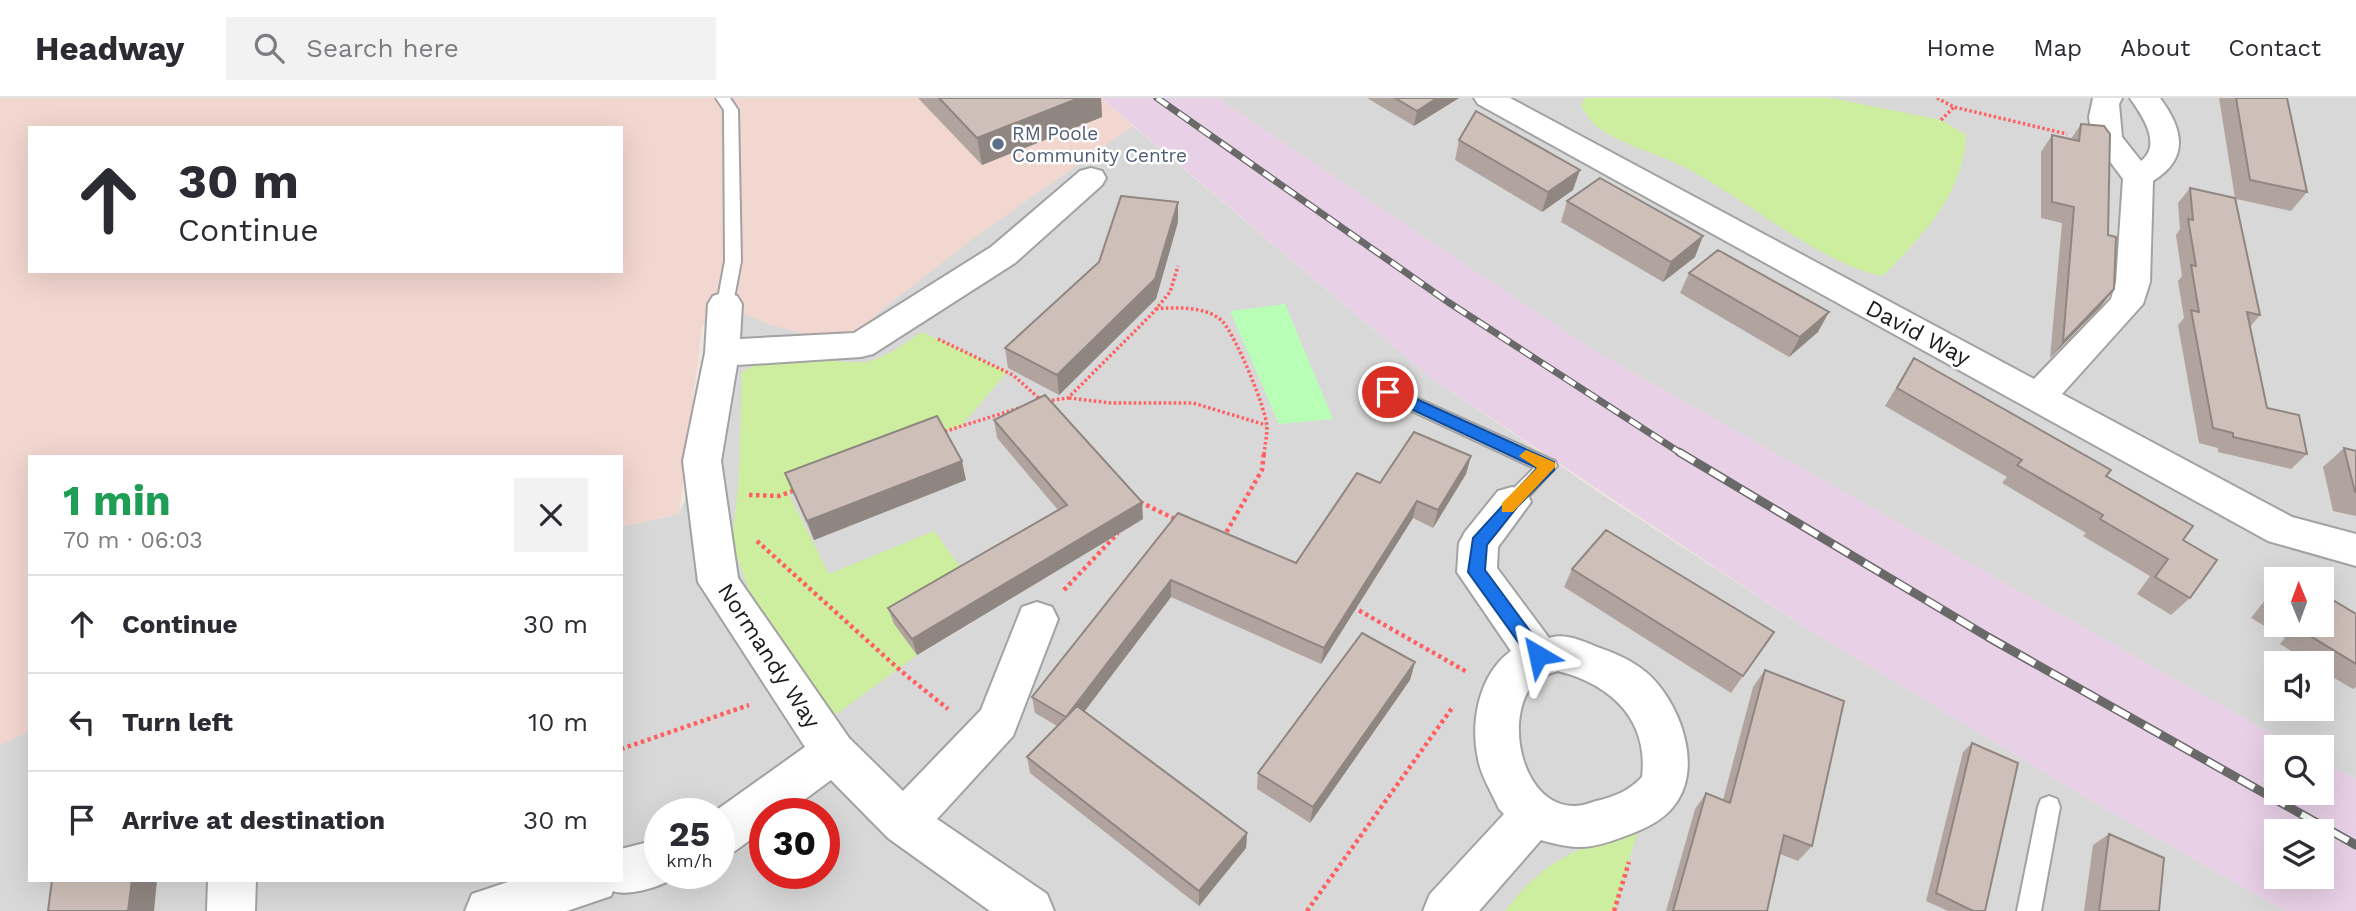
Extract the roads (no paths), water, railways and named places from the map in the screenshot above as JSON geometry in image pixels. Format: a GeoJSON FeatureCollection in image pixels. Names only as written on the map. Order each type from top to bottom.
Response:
{"type":"FeatureCollection","features":[{"type":"Feature","properties":{"kind":"street"},"geometry":{"type":"LineString","coordinates":[[2038,397],[2126,304],[2133,282],[2138,177],[2108,144],[2103,127],[2104,103],[2108,98]]}},
{"type":"Feature","properties":{"kind":"street"},"geometry":{"type":"LineString","coordinates":[[2138,177],[2157,164],[2164,152],[2162,121],[2155,108],[2144,98]]}},
{"type":"Feature","properties":{"kind":"street","name":"David Way"},"geometry":{"type":"LineString","coordinates":[[1505,102],[2282,530],[2356,550]]}},
{"type":"Feature","properties":{"kind":"street"},"geometry":{"type":"LineString","coordinates":[[722,353],[861,345],[1003,255],[1091,178]]}},
{"type":"Feature","properties":{"kind":"street","name":"Normandy Way"},"geometry":{"type":"LineString","coordinates":[[725,304],[722,353],[702,461],[718,582],[833,752],[904,822],[1030,911]]}},
{"type":"Feature","properties":{"kind":"street"},"geometry":{"type":"LineString","coordinates":[[1512,502],[1479,543],[1477,572],[1538,655]]}},
{"type":"Feature","properties":{"kind":"street"},"geometry":{"type":"LineString","coordinates":[[904,822],[998,722],[1037,619]]}},
{"type":"Feature","properties":{"kind":"street"},"geometry":{"type":"LineString","coordinates":[[1557,653],[1584,658],[1626,680],[1654,711],[1665,750],[1666,774],[1659,792],[1636,809],[1608,822],[1565,828],[1534,815],[1511,793],[1502,770],[1489,685],[1538,655],[1557,653]]}},
{"type":"Feature","properties":{"kind":"street"},"geometry":{"type":"LineString","coordinates":[[735,823],[833,752]]}},
{"type":"Feature","properties":{"kind":"street"},"geometry":{"type":"LineString","coordinates":[[1447,911],[1534,815]]}},
{"type":"Feature","properties":{"kind":"street"},"geometry":{"type":"LineString","coordinates":[[623,871],[644,866]]}},
{"type":"Feature","properties":{"kind":"street"},"geometry":{"type":"LineString","coordinates":[[231,911],[232,882]]}},
{"type":"Feature","properties":{"kind":"street"},"geometry":{"type":"LineString","coordinates":[[489,911],[587,882]]}},
{"type":"Feature","properties":{"kind":"lane"},"geometry":{"type":"LineString","coordinates":[[723,98],[731,110],[733,261],[725,304]]}},
{"type":"Feature","properties":{"kind":"lane"},"geometry":{"type":"LineString","coordinates":[[1388,392],[1548,466],[1512,502]]}},
{"type":"Feature","properties":{"kind":"lane"},"geometry":{"type":"LineString","coordinates":[[2029,911],[2049,807]]}},
{"type":"Feature","properties":{"kind":"railway"},"geometry":{"type":"LineString","coordinates":[[1157,98],[1448,302],[1682,454]]}},
{"type":"Feature","properties":{"kind":"railway"},"geometry":{"type":"LineString","coordinates":[[1679,452],[1988,637],[2356,845]]}},
{"type":"Feature","properties":{"kind":"place","name":"RM Poole Community Centre"},"geometry":{"type":"Point","coordinates":[998,144]}}]}
